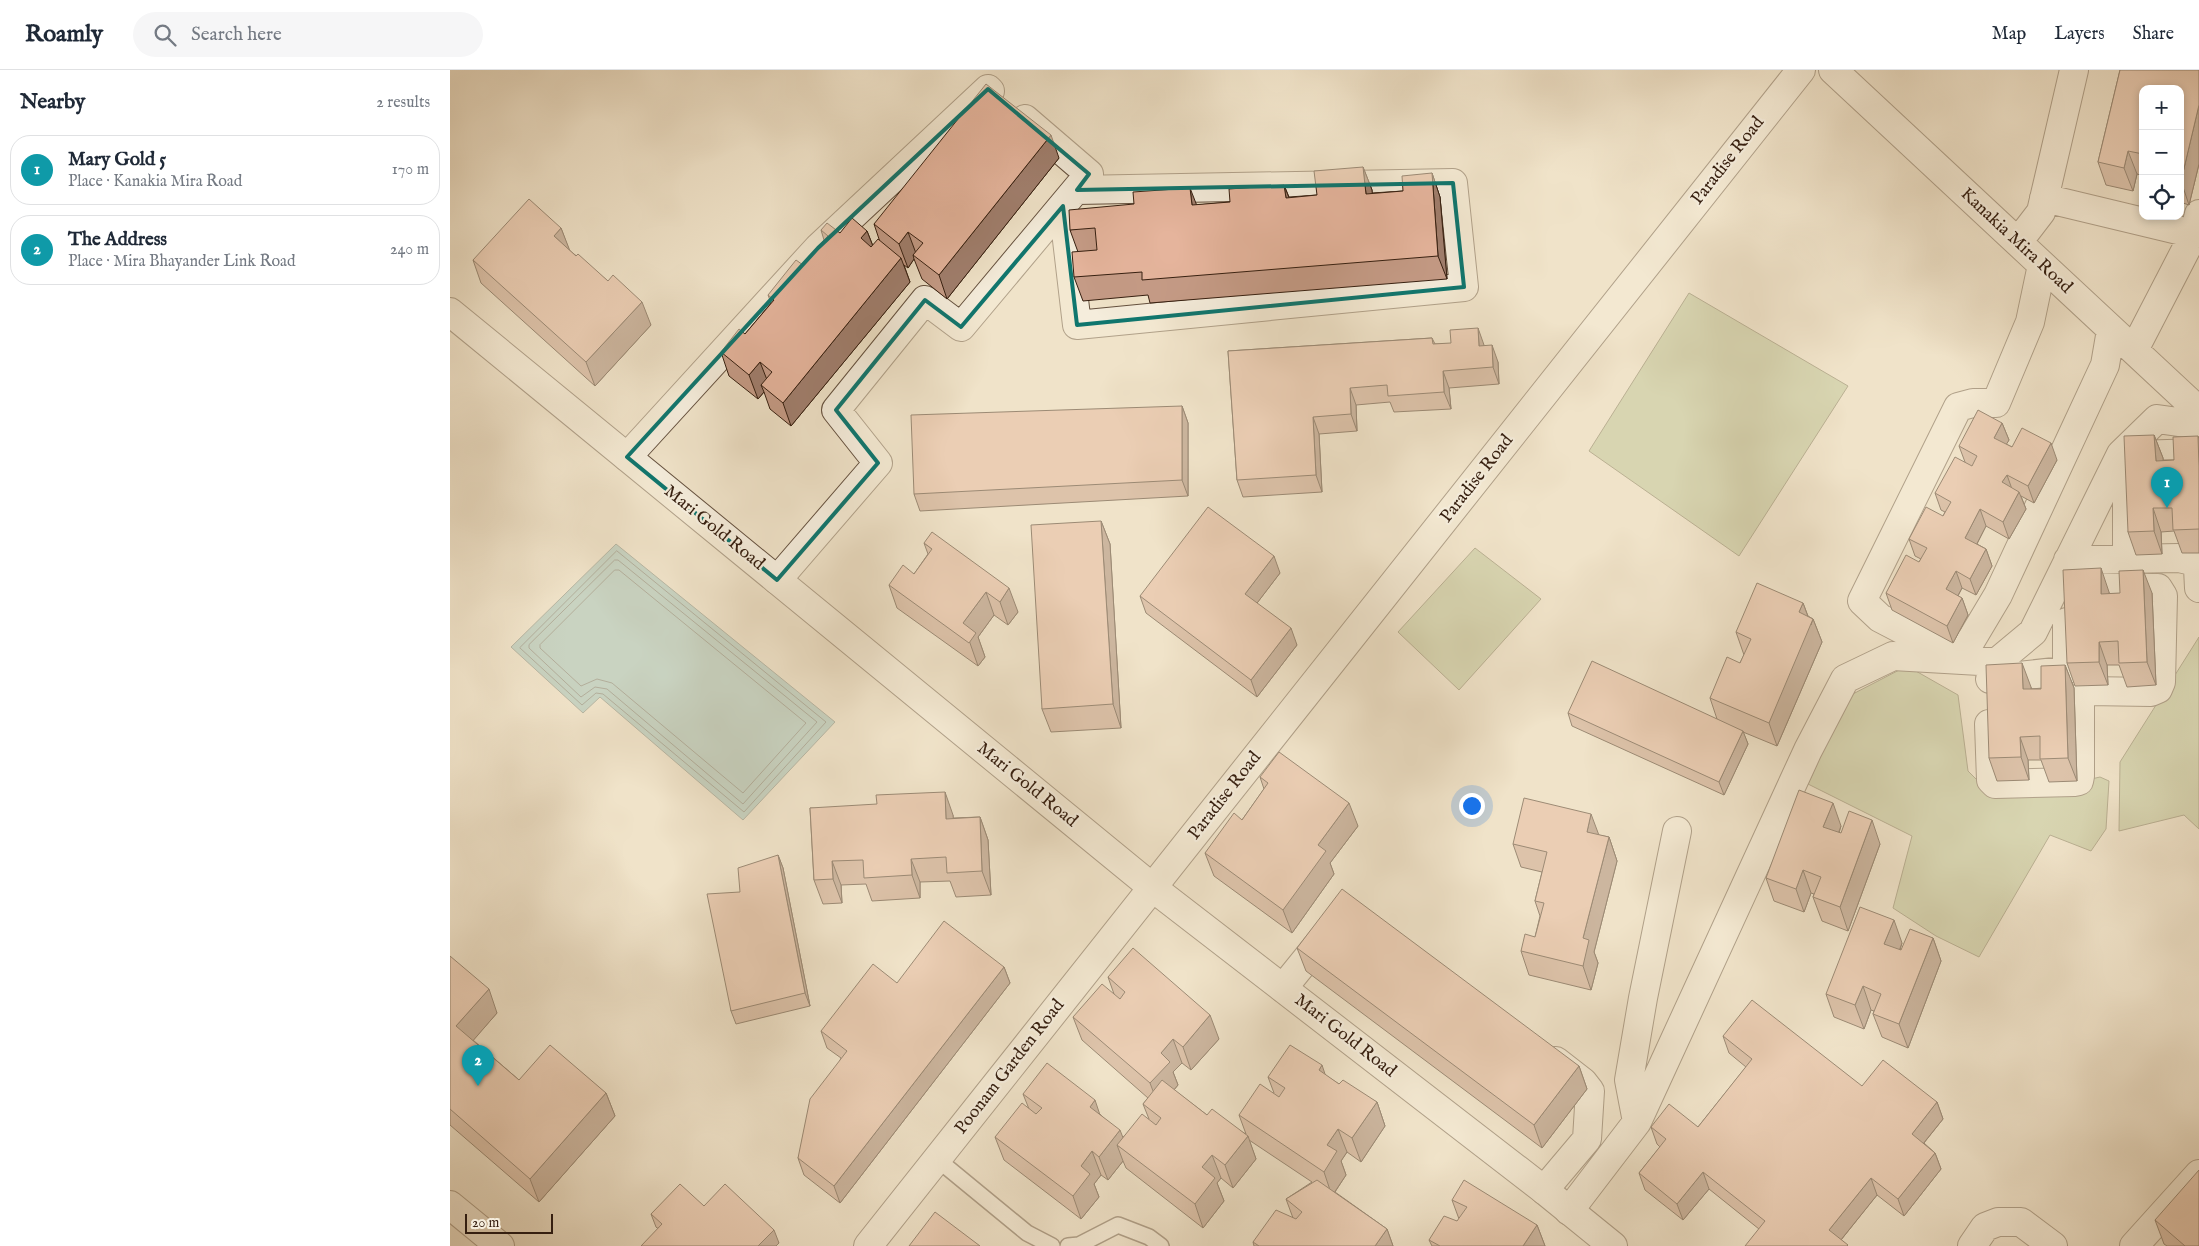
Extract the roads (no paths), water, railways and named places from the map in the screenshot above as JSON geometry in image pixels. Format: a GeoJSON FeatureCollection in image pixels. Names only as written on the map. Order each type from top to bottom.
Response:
{"type":"FeatureCollection","features":[{"type":"Feature","properties":{"kind":"street","name":"Paradise Road"},"geometry":{"type":"LineString","coordinates":[[1153,888],[1801,70]]}},
{"type":"Feature","properties":{"kind":"street","name":"Kanakia Mira Road"},"geometry":{"type":"LineString","coordinates":[[1833,70],[2199,411]]}},
{"type":"Feature","properties":{"kind":"street"},"geometry":{"type":"LineString","coordinates":[[2018,242],[2041,212],[2074,70]]}},
{"type":"Feature","properties":{"kind":"street"},"geometry":{"type":"LineString","coordinates":[[627,457],[818,248],[988,89],[1071,156],[1089,174],[960,327],[925,300],[836,410],[878,463],[777,580]]}},
{"type":"Feature","properties":{"kind":"street"},"geometry":{"type":"LineString","coordinates":[[1453,183],[1464,287],[1077,324],[1070,198],[1453,183]]}},
{"type":"Feature","properties":{"kind":"street"},"geometry":{"type":"LineString","coordinates":[[2044,198],[2197,224],[2134,350]]}},
{"type":"Feature","properties":{"kind":"street"},"geometry":{"type":"LineString","coordinates":[[2042,265],[2030,322],[1996,403],[1973,403],[1958,407],[1862,601],[1880,618],[1930,644],[1956,648],[1970,642],[1998,595],[2105,365],[2111,330]]}},
{"type":"Feature","properties":{"kind":"street","name":"Mari Gold Road"},"geometry":{"type":"LineString","coordinates":[[450,312],[1153,888],[1544,1190],[1613,1246]]}},
{"type":"Feature","properties":{"kind":"street"},"geometry":{"type":"LineString","coordinates":[[1569,1211],[1637,1122],[1804,759],[1845,678],[1893,656],[1988,671],[2064,671],[2067,668],[2068,601],[2071,591],[2068,560],[2121,454],[2158,419],[2199,426]]}},
{"type":"Feature","properties":{"kind":"street"},"geometry":{"type":"LineString","coordinates":[[2127,559],[2128,458],[2136,455],[2199,453]]}},
{"type":"Feature","properties":{"kind":"street"},"geometry":{"type":"LineString","coordinates":[[2068,560],[2179,558],[2192,561],[2198,568],[2199,588]]}},
{"type":"Feature","properties":{"kind":"street"},"geometry":{"type":"LineString","coordinates":[[2152,587],[2158,588],[2162,596],[2161,682],[2158,689],[2152,692],[2088,691],[2083,694],[2080,699],[2079,781],[2002,785],[1992,782],[1988,671],[2032,632],[2071,591],[2152,587]]}},
{"type":"Feature","properties":{"kind":"street"},"geometry":{"type":"LineString","coordinates":[[1637,1122],[1629,1080],[1643,998],[1677,832]]}},
{"type":"Feature","properties":{"kind":"street","name":"Poonam Garden Road"},"geometry":{"type":"LineString","coordinates":[[868,1246],[1153,888]]}},
{"type":"Feature","properties":{"kind":"street"},"geometry":{"type":"LineString","coordinates":[[1283,988],[1342,916]]}},
{"type":"Feature","properties":{"kind":"street"},"geometry":{"type":"LineString","coordinates":[[1535,1046],[1582,1082],[1590,1091],[1587,1139],[1544,1190]]}},
{"type":"Feature","properties":{"kind":"street"},"geometry":{"type":"LineString","coordinates":[[2134,1246],[2199,1174]]}},
{"type":"Feature","properties":{"kind":"street"},"geometry":{"type":"LineString","coordinates":[[450,1205],[500,1246]]}},
{"type":"Feature","properties":{"kind":"street"},"geometry":{"type":"LineString","coordinates":[[1972,1246],[1985,1227],[1998,1222],[2021,1222],[2053,1246]]}},
{"type":"Feature","properties":{"kind":"lane"},"geometry":{"type":"LineString","coordinates":[[938,1159],[1027,1233],[1052,1246]]}},
{"type":"Feature","properties":{"kind":"lane"},"geometry":{"type":"LineString","coordinates":[[1068,1246],[1079,1245],[1118,1225],[1149,1237],[1161,1246]]}},
{"type":"Feature","properties":{"kind":"water"},"geometry":{"type":"Polygon","coordinates":[[[616,544],[835,722],[743,820],[600,697],[583,713],[511,647],[616,544]]]}},
{"type":"Feature","properties":{"kind":"place","name":"Mary Gold 5"},"geometry":{"type":"Point","coordinates":[2167,508]}},
{"type":"Feature","properties":{"kind":"place","name":"The Address"},"geometry":{"type":"Point","coordinates":[478,1086]}}]}
